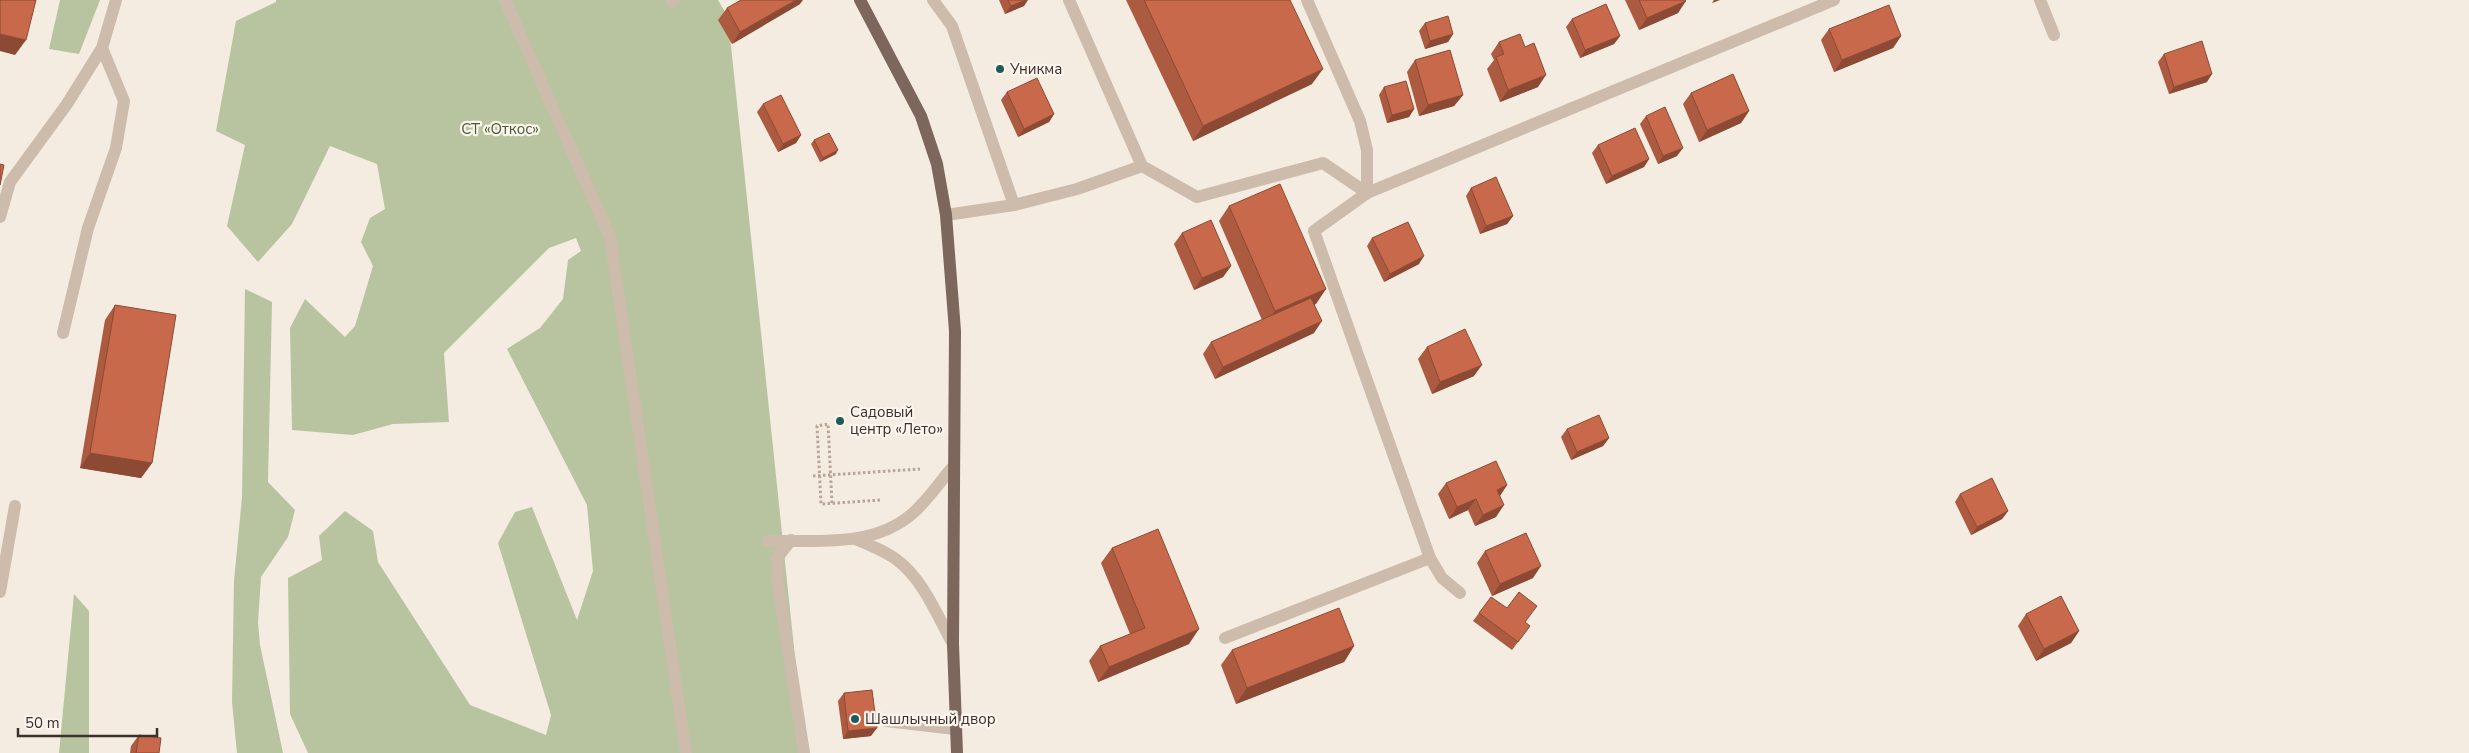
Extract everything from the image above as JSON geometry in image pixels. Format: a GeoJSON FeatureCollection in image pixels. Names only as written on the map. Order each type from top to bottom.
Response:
{"type":"FeatureCollection","features":[{"type":"Feature","properties":{"kind":"main road"},"geometry":{"type":"LineString","coordinates":[[860,0],[921,116],[937,164],[946,215],[955,331],[952,468],[953,644],[957,753]]}},
{"type":"Feature","properties":{"kind":"street"},"geometry":{"type":"LineString","coordinates":[[0,218],[10,182],[67,104],[102,48],[116,0]]}},
{"type":"Feature","properties":{"kind":"street"},"geometry":{"type":"LineString","coordinates":[[505,0],[610,237],[686,753]]}},
{"type":"Feature","properties":{"kind":"street"},"geometry":{"type":"LineString","coordinates":[[933,0],[952,26],[1014,205]]}},
{"type":"Feature","properties":{"kind":"street"},"geometry":{"type":"LineString","coordinates":[[1068,0],[1142,166],[1197,197],[1323,163],[1367,193]]}},
{"type":"Feature","properties":{"kind":"street"},"geometry":{"type":"LineString","coordinates":[[1307,0],[1360,121],[1367,150],[1367,193]]}},
{"type":"Feature","properties":{"kind":"street"},"geometry":{"type":"LineString","coordinates":[[1460,593],[1442,578],[1430,558],[1314,231],[1367,193],[1834,0]]}},
{"type":"Feature","properties":{"kind":"street"},"geometry":{"type":"LineString","coordinates":[[2040,0],[2054,35]]}},
{"type":"Feature","properties":{"kind":"street"},"geometry":{"type":"LineString","coordinates":[[63,333],[88,228],[116,148],[124,101],[102,48]]}},
{"type":"Feature","properties":{"kind":"street"},"geometry":{"type":"LineString","coordinates":[[946,215],[1014,205],[1077,189],[1142,166]]}},
{"type":"Feature","properties":{"kind":"street"},"geometry":{"type":"LineString","coordinates":[[768,541],[855,539],[882,533],[913,513],[952,468]]}},
{"type":"Feature","properties":{"kind":"street"},"geometry":{"type":"LineString","coordinates":[[0,592],[15,506]]}},
{"type":"Feature","properties":{"kind":"street"},"geometry":{"type":"LineString","coordinates":[[855,539],[879,549],[899,561],[918,582],[953,644]]}},
{"type":"Feature","properties":{"kind":"street"},"geometry":{"type":"LineString","coordinates":[[791,540],[777,558],[777,578],[804,753]]}},
{"type":"Feature","properties":{"kind":"street"},"geometry":{"type":"LineString","coordinates":[[1225,638],[1430,558]]}},
{"type":"Feature","properties":{"kind":"street"},"geometry":{"type":"LineString","coordinates":[[886,721],[955,729]]}},
{"type":"Feature","properties":{"kind":"path"},"geometry":{"type":"LineString","coordinates":[[832,503],[828,424],[817,426],[821,504],[881,500]]}},
{"type":"Feature","properties":{"kind":"path"},"geometry":{"type":"LineString","coordinates":[[813,476],[920,469]]}},
{"type":"Feature","properties":{"kind":"green space"},"geometry":{"type":"Polygon","coordinates":[[[60,0],[100,0],[79,54],[49,49],[60,0]]]}},
{"type":"Feature","properties":{"kind":"green space","name":"СТ «Откос»"},"geometry":{"type":"Polygon","coordinates":[[[276,0],[718,0],[728,17],[805,753],[308,753],[290,714],[288,578],[322,560],[319,536],[345,511],[373,531],[378,562],[470,705],[546,735],[551,715],[498,543],[515,512],[532,507],[577,620],[593,571],[587,505],[507,349],[540,328],[563,299],[568,260],[581,251],[576,238],[549,248],[444,353],[449,422],[393,424],[353,435],[292,430],[290,328],[305,299],[345,337],[355,326],[373,266],[361,242],[370,218],[385,209],[377,164],[330,146],[292,224],[258,262],[227,226],[245,145],[216,131],[236,21],[276,2],[276,0]]]}},
{"type":"Feature","properties":{"kind":"green space"},"geometry":{"type":"Polygon","coordinates":[[[245,289],[272,302],[268,482],[295,510],[288,537],[261,577],[258,622],[260,645],[283,753],[237,753],[232,702],[234,581],[242,497],[245,289]]]}},
{"type":"Feature","properties":{"kind":"green space"},"geometry":{"type":"Polygon","coordinates":[[[74,594],[89,611],[89,753],[59,753],[74,594]]]}},
{"type":"Feature","properties":{"kind":"building"},"geometry":{"type":"Polygon","coordinates":[[[0,0],[36,0],[26,40],[0,34],[0,0]]]}},
{"type":"Feature","properties":{"kind":"building"},"geometry":{"type":"Polygon","coordinates":[[[741,0],[796,0],[740,32],[727,8],[741,0]]]}},
{"type":"Feature","properties":{"kind":"building"},"geometry":{"type":"Polygon","coordinates":[[[1008,0],[1026,0],[1011,6],[1008,0]]]}},
{"type":"Feature","properties":{"kind":"building"},"geometry":{"type":"Polygon","coordinates":[[[1144,0],[1290,0],[1323,69],[1203,126],[1144,0]]]}},
{"type":"Feature","properties":{"kind":"building"},"geometry":{"type":"Polygon","coordinates":[[[1639,0],[1685,0],[1686,1],[1647,18],[1639,0]]]}},
{"type":"Feature","properties":{"kind":"building"},"geometry":{"type":"Polygon","coordinates":[[[1606,4],[1620,36],[1585,50],[1572,19],[1606,4]]]}},
{"type":"Feature","properties":{"kind":"building"},"geometry":{"type":"Polygon","coordinates":[[[1889,5],[1901,36],[1842,60],[1829,29],[1889,5]]]}},
{"type":"Feature","properties":{"kind":"building"},"geometry":{"type":"Polygon","coordinates":[[[1448,16],[1453,34],[1430,41],[1425,23],[1448,16]]]}},
{"type":"Feature","properties":{"kind":"building"},"geometry":{"type":"Polygon","coordinates":[[[1520,34],[1525,47],[1534,43],[1546,75],[1508,90],[1496,57],[1504,54],[1499,42],[1520,34]]]}},
{"type":"Feature","properties":{"kind":"building"},"geometry":{"type":"Polygon","coordinates":[[[2202,41],[2212,74],[2174,87],[2164,54],[2202,41]]]}},
{"type":"Feature","properties":{"kind":"building"},"geometry":{"type":"Polygon","coordinates":[[[1450,50],[1463,95],[1428,105],[1415,60],[1450,50]]]}},
{"type":"Feature","properties":{"kind":"building"},"geometry":{"type":"Polygon","coordinates":[[[1733,74],[1749,111],[1707,130],[1691,93],[1733,74]]]}},
{"type":"Feature","properties":{"kind":"building"},"geometry":{"type":"Polygon","coordinates":[[[1037,78],[1054,114],[1024,129],[1007,92],[1037,78]]]}},
{"type":"Feature","properties":{"kind":"building"},"geometry":{"type":"Polygon","coordinates":[[[1406,81],[1414,109],[1392,115],[1384,87],[1406,81]]]}},
{"type":"Feature","properties":{"kind":"building"},"geometry":{"type":"Polygon","coordinates":[[[781,95],[801,135],[783,144],[763,104],[781,95]]]}},
{"type":"Feature","properties":{"kind":"building"},"geometry":{"type":"Polygon","coordinates":[[[1665,107],[1683,148],[1663,156],[1646,116],[1665,107]]]}},
{"type":"Feature","properties":{"kind":"building"},"geometry":{"type":"Polygon","coordinates":[[[1635,128],[1649,159],[1612,176],[1598,145],[1635,128]]]}},
{"type":"Feature","properties":{"kind":"building"},"geometry":{"type":"Polygon","coordinates":[[[829,133],[838,150],[823,158],[814,140],[829,133]]]}},
{"type":"Feature","properties":{"kind":"building"},"geometry":{"type":"Polygon","coordinates":[[[0,164],[4,165],[0,185],[0,164]]]}},
{"type":"Feature","properties":{"kind":"building"},"geometry":{"type":"Polygon","coordinates":[[[1496,177],[1513,216],[1486,226],[1471,188],[1496,177]]]}},
{"type":"Feature","properties":{"kind":"building"},"geometry":{"type":"Polygon","coordinates":[[[1280,184],[1326,289],[1275,311],[1229,206],[1280,184]]]}},
{"type":"Feature","properties":{"kind":"building"},"geometry":{"type":"Polygon","coordinates":[[[1211,220],[1231,266],[1202,278],[1182,233],[1211,220]]]}},
{"type":"Feature","properties":{"kind":"building"},"geometry":{"type":"Polygon","coordinates":[[[1408,222],[1424,256],[1390,274],[1372,238],[1408,222]]]}},
{"type":"Feature","properties":{"kind":"building"},"geometry":{"type":"Polygon","coordinates":[[[1311,298],[1322,321],[1223,367],[1211,342],[1311,298]]]}},
{"type":"Feature","properties":{"kind":"building"},"geometry":{"type":"Polygon","coordinates":[[[115,305],[176,315],[152,463],[90,453],[115,305]]]}},
{"type":"Feature","properties":{"kind":"building"},"geometry":{"type":"Polygon","coordinates":[[[1465,329],[1482,365],[1440,382],[1427,347],[1465,329]]]}},
{"type":"Feature","properties":{"kind":"building"},"geometry":{"type":"Polygon","coordinates":[[[1599,415],[1609,438],[1577,452],[1567,429],[1599,415]]]}},
{"type":"Feature","properties":{"kind":"building"},"geometry":{"type":"Polygon","coordinates":[[[1496,461],[1507,485],[1497,490],[1504,505],[1483,515],[1476,499],[1457,507],[1446,483],[1496,461]]]}},
{"type":"Feature","properties":{"kind":"building"},"geometry":{"type":"Polygon","coordinates":[[[1992,478],[2008,511],[1977,527],[1960,494],[1992,478]]]}},
{"type":"Feature","properties":{"kind":"building"},"geometry":{"type":"Polygon","coordinates":[[[1158,529],[1199,629],[1109,667],[1100,646],[1145,628],[1112,548],[1158,529]]]}},
{"type":"Feature","properties":{"kind":"building"},"geometry":{"type":"Polygon","coordinates":[[[1526,533],[1541,566],[1500,584],[1485,551],[1526,533]]]}},
{"type":"Feature","properties":{"kind":"building"},"geometry":{"type":"Polygon","coordinates":[[[1519,592],[1537,606],[1525,622],[1530,626],[1518,642],[1479,613],[1491,597],[1507,608],[1519,592]]]}},
{"type":"Feature","properties":{"kind":"building"},"geometry":{"type":"Polygon","coordinates":[[[2061,596],[2079,631],[2044,649],[2026,614],[2061,596]]]}},
{"type":"Feature","properties":{"kind":"building"},"geometry":{"type":"Polygon","coordinates":[[[1339,608],[1354,646],[1247,688],[1232,650],[1339,608]]]}},
{"type":"Feature","properties":{"kind":"building","name":"Шашлычный двор"},"geometry":{"type":"Polygon","coordinates":[[[872,690],[877,728],[848,731],[844,693],[872,690]]]}},
{"type":"Feature","properties":{"kind":"building"},"geometry":{"type":"Polygon","coordinates":[[[139,735],[161,738],[159,753],[136,753],[139,735]]]}},
{"type":"Feature","properties":{"kind":"place","name":"Уникма"},"geometry":{"type":"Point","coordinates":[1000,69]}},
{"type":"Feature","properties":{"kind":"place","name":"Садовый центр «Лето»"},"geometry":{"type":"Point","coordinates":[840,421]}},
{"type":"Feature","properties":{"kind":"place","name":"Шашлычный двор"},"geometry":{"type":"Point","coordinates":[855,719]}}]}
